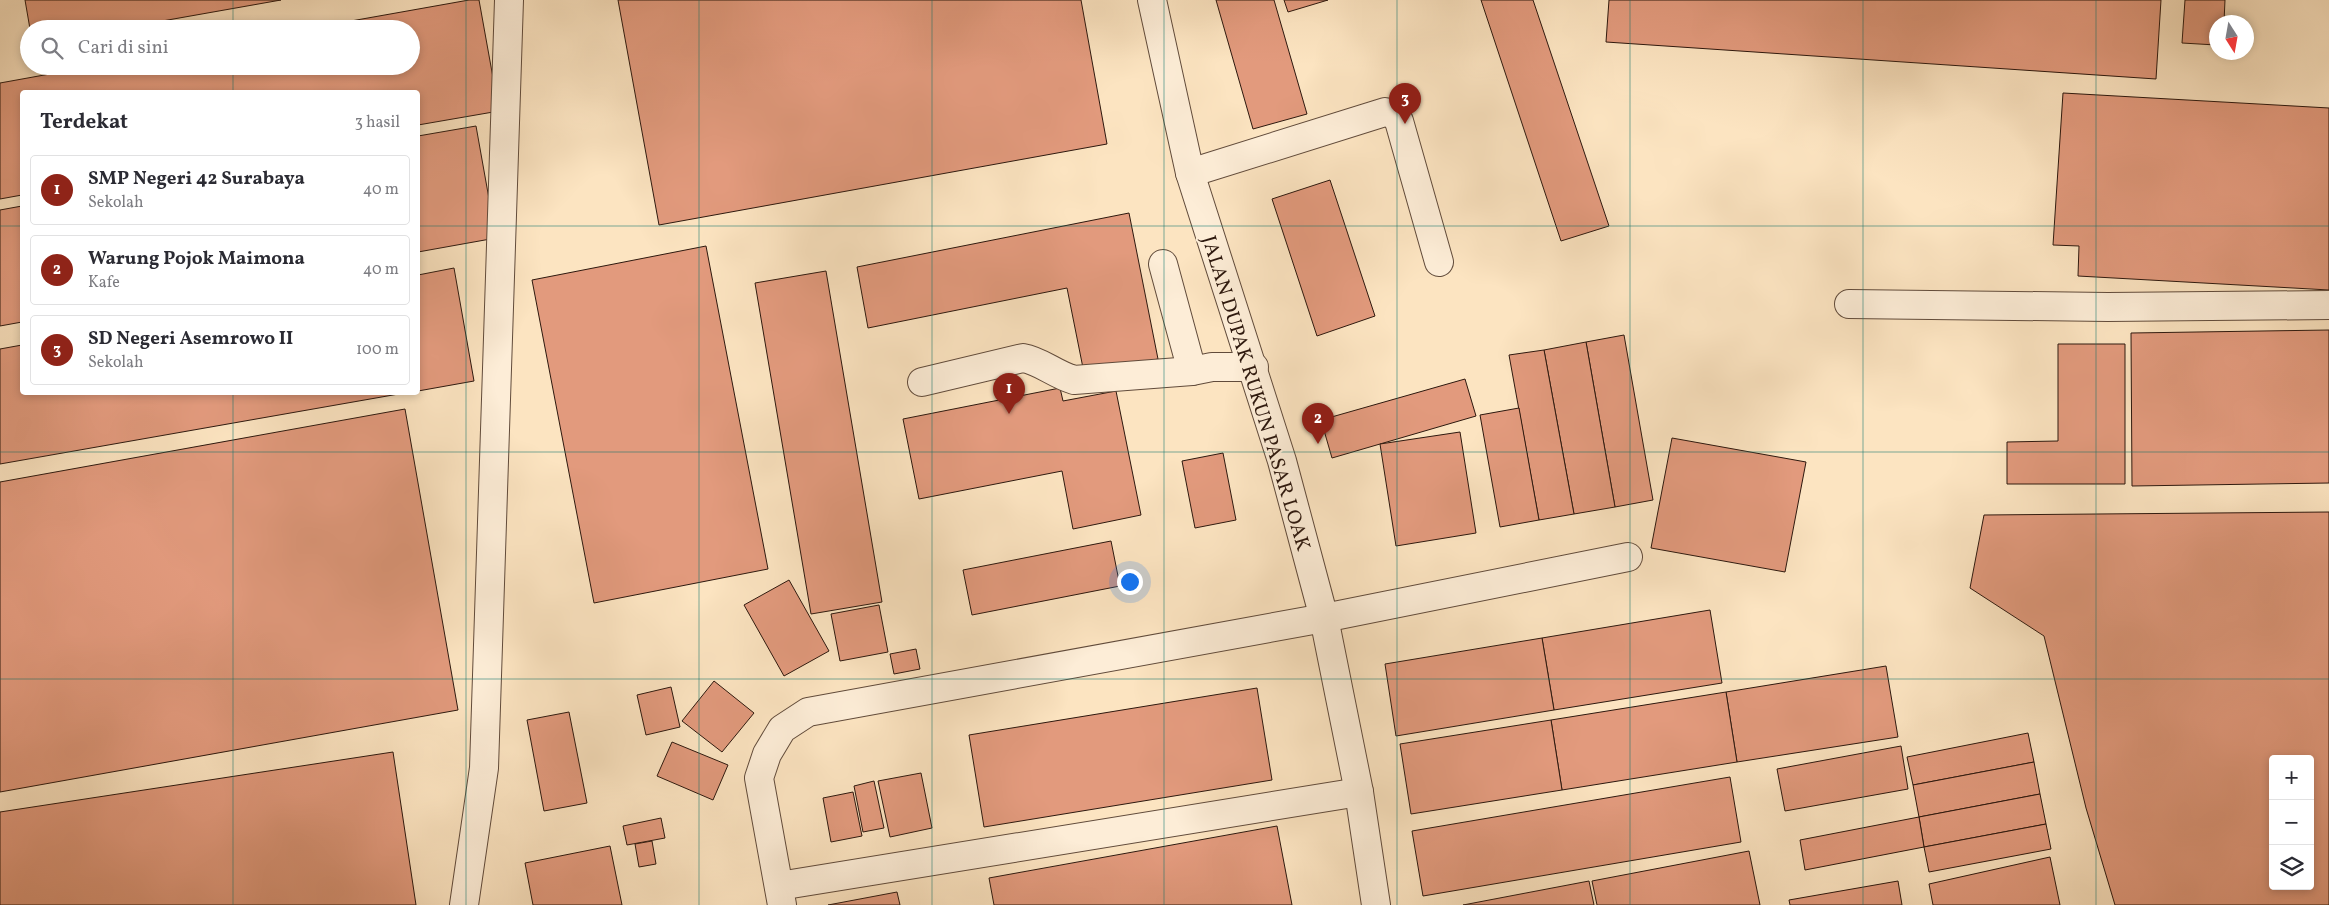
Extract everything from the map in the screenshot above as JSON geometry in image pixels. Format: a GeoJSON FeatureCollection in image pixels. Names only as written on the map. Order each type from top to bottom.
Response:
{"type":"FeatureCollection","features":[{"type":"Feature","properties":{"kind":"lane"},"geometry":{"type":"LineString","coordinates":[[464,905],[484,768],[509,0]]}},
{"type":"Feature","properties":{"kind":"lane","name":"JALAN DUPAK RUKUN PASAR LOAK"},"geometry":{"type":"LineString","coordinates":[[1152,0],[1190,173],[1215,254],[1254,366],[1282,461],[1324,618],[1359,792],[1376,905]]}},
{"type":"Feature","properties":{"kind":"lane"},"geometry":{"type":"LineString","coordinates":[[1190,173],[1386,112],[1393,114],[1399,120],[1439,262]]}},
{"type":"Feature","properties":{"kind":"lane"},"geometry":{"type":"LineString","coordinates":[[1163,264],[1192,371]]}},
{"type":"Feature","properties":{"kind":"lane"},"geometry":{"type":"LineString","coordinates":[[1849,304],[2108,307],[2329,304]]}},
{"type":"Feature","properties":{"kind":"lane"},"geometry":{"type":"LineString","coordinates":[[922,382],[1022,358],[1034,360],[1057,375],[1074,380],[1192,371],[1212,367],[1254,366]]}},
{"type":"Feature","properties":{"kind":"lane"},"geometry":{"type":"LineString","coordinates":[[1359,792],[781,896],[759,778],[767,754],[782,729],[808,712],[1324,618],[1628,557]]}},
{"type":"Feature","properties":{"kind":"building"},"geometry":{"type":"Polygon","coordinates":[[[25,0],[281,0],[168,20],[28,20],[25,0]]]}},
{"type":"Feature","properties":{"kind":"building"},"geometry":{"type":"Polygon","coordinates":[[[469,0],[479,0],[499,111],[420,125],[420,90],[20,90],[20,195],[0,199],[0,83],[44,75],[420,75],[420,20],[357,20],[469,0]]]}},
{"type":"Feature","properties":{"kind":"building"},"geometry":{"type":"Polygon","coordinates":[[[618,0],[1081,0],[1107,144],[659,225],[618,0]]]}},
{"type":"Feature","properties":{"kind":"building"},"geometry":{"type":"Polygon","coordinates":[[[1216,0],[1274,0],[1307,114],[1253,129],[1216,0]]]}},
{"type":"Feature","properties":{"kind":"building"},"geometry":{"type":"Polygon","coordinates":[[[1284,0],[1328,0],[1288,12],[1284,0]]]}},
{"type":"Feature","properties":{"kind":"building"},"geometry":{"type":"Polygon","coordinates":[[[1481,0],[1533,0],[1609,226],[1561,241],[1481,0]]]}},
{"type":"Feature","properties":{"kind":"building"},"geometry":{"type":"Polygon","coordinates":[[[1609,0],[2161,0],[2156,79],[1606,42],[1609,0]]]}},
{"type":"Feature","properties":{"kind":"building"},"geometry":{"type":"Polygon","coordinates":[[[2185,0],[2225,0],[2224,15],[2209,15],[2209,45],[2182,43],[2185,0]]]}},
{"type":"Feature","properties":{"kind":"building"},"geometry":{"type":"Polygon","coordinates":[[[2063,93],[2329,108],[2329,290],[2078,276],[2079,246],[2053,245],[2063,93]]]}},
{"type":"Feature","properties":{"kind":"building"},"geometry":{"type":"Polygon","coordinates":[[[476,126],[496,238],[420,252],[420,136],[476,126]]]}},
{"type":"Feature","properties":{"kind":"building"},"geometry":{"type":"Polygon","coordinates":[[[1330,180],[1375,316],[1317,336],[1272,199],[1330,180]]]}},
{"type":"Feature","properties":{"kind":"building"},"geometry":{"type":"Polygon","coordinates":[[[20,206],[20,322],[0,326],[0,210],[20,206]]]}},
{"type":"Feature","properties":{"kind":"building"},"geometry":{"type":"Polygon","coordinates":[[[1129,213],[1158,359],[1084,373],[1067,288],[868,328],[857,267],[1129,213]]]}},
{"type":"Feature","properties":{"kind":"building"},"geometry":{"type":"Polygon","coordinates":[[[706,246],[768,569],[594,603],[532,280],[706,246]]]}},
{"type":"Feature","properties":{"kind":"building"},"geometry":{"type":"Polygon","coordinates":[[[454,268],[474,381],[420,391],[420,275],[454,268]]]}},
{"type":"Feature","properties":{"kind":"building"},"geometry":{"type":"Polygon","coordinates":[[[826,271],[882,602],[811,614],[755,283],[826,271]]]}},
{"type":"Feature","properties":{"kind":"building"},"geometry":{"type":"Polygon","coordinates":[[[2329,330],[2329,483],[2132,486],[2131,333],[2329,330]]]}},
{"type":"Feature","properties":{"kind":"building"},"geometry":{"type":"Polygon","coordinates":[[[1624,335],[1653,500],[1615,507],[1586,342],[1624,335]]]}},
{"type":"Feature","properties":{"kind":"building"},"geometry":{"type":"Polygon","coordinates":[[[1586,342],[1615,507],[1574,514],[1544,350],[1586,342]]]}},
{"type":"Feature","properties":{"kind":"building"},"geometry":{"type":"Polygon","coordinates":[[[2058,344],[2125,344],[2125,484],[2007,484],[2007,442],[2058,441],[2058,344]]]}},
{"type":"Feature","properties":{"kind":"building"},"geometry":{"type":"Polygon","coordinates":[[[20,345],[20,395],[393,395],[0,464],[0,349],[20,345]]]}},
{"type":"Feature","properties":{"kind":"building"},"geometry":{"type":"Polygon","coordinates":[[[1544,350],[1574,514],[1539,520],[1509,355],[1544,350]]]}},
{"type":"Feature","properties":{"kind":"building"},"geometry":{"type":"Polygon","coordinates":[[[1465,379],[1476,416],[1332,458],[1321,420],[1465,379]]]}},
{"type":"Feature","properties":{"kind":"building"},"geometry":{"type":"Polygon","coordinates":[[[1060,388],[1063,401],[1116,391],[1141,515],[1073,529],[1062,471],[919,499],[903,419],[1060,388]]]}},
{"type":"Feature","properties":{"kind":"building"},"geometry":{"type":"Polygon","coordinates":[[[1519,408],[1539,520],[1500,527],[1480,415],[1519,408]]]}},
{"type":"Feature","properties":{"kind":"building"},"geometry":{"type":"Polygon","coordinates":[[[405,409],[458,710],[0,792],[0,482],[405,409]]]}},
{"type":"Feature","properties":{"kind":"building"},"geometry":{"type":"Polygon","coordinates":[[[1460,432],[1476,533],[1396,546],[1380,444],[1460,432]]]}},
{"type":"Feature","properties":{"kind":"building"},"geometry":{"type":"Polygon","coordinates":[[[1672,438],[1806,462],[1785,572],[1651,548],[1672,438]]]}},
{"type":"Feature","properties":{"kind":"building"},"geometry":{"type":"Polygon","coordinates":[[[1223,453],[1236,520],[1195,528],[1182,461],[1223,453]]]}},
{"type":"Feature","properties":{"kind":"building"},"geometry":{"type":"Polygon","coordinates":[[[2329,512],[2329,905],[2115,905],[2086,808],[2044,636],[1970,588],[1984,515],[2329,512]]]}},
{"type":"Feature","properties":{"kind":"building"},"geometry":{"type":"Polygon","coordinates":[[[1111,541],[1120,586],[972,615],[963,570],[1111,541]]]}},
{"type":"Feature","properties":{"kind":"building"},"geometry":{"type":"Polygon","coordinates":[[[789,580],[829,651],[784,676],[744,605],[789,580]]]}},
{"type":"Feature","properties":{"kind":"building"},"geometry":{"type":"Polygon","coordinates":[[[879,605],[888,652],[840,661],[831,614],[879,605]]]}},
{"type":"Feature","properties":{"kind":"building"},"geometry":{"type":"Polygon","coordinates":[[[1710,610],[1722,683],[1554,710],[1542,638],[1710,610]]]}},
{"type":"Feature","properties":{"kind":"building"},"geometry":{"type":"Polygon","coordinates":[[[1542,638],[1554,710],[1396,736],[1385,664],[1542,638]]]}},
{"type":"Feature","properties":{"kind":"building"},"geometry":{"type":"Polygon","coordinates":[[[916,649],[920,669],[894,674],[890,654],[916,649]]]}},
{"type":"Feature","properties":{"kind":"building"},"geometry":{"type":"Polygon","coordinates":[[[1886,666],[1898,737],[1737,762],[1726,692],[1886,666]]]}},
{"type":"Feature","properties":{"kind":"building"},"geometry":{"type":"Polygon","coordinates":[[[714,681],[754,713],[722,752],[682,721],[714,681]]]}},
{"type":"Feature","properties":{"kind":"building"},"geometry":{"type":"Polygon","coordinates":[[[671,687],[680,727],[646,735],[637,695],[671,687]]]}},
{"type":"Feature","properties":{"kind":"building"},"geometry":{"type":"Polygon","coordinates":[[[1257,688],[1272,780],[984,827],[969,735],[1257,688]]]}},
{"type":"Feature","properties":{"kind":"building"},"geometry":{"type":"Polygon","coordinates":[[[1726,692],[1737,762],[1562,790],[1551,720],[1726,692]]]}},
{"type":"Feature","properties":{"kind":"building"},"geometry":{"type":"Polygon","coordinates":[[[569,712],[587,803],[544,811],[527,720],[569,712]]]}},
{"type":"Feature","properties":{"kind":"building"},"geometry":{"type":"Polygon","coordinates":[[[1551,720],[1562,790],[1411,814],[1400,744],[1551,720]]]}},
{"type":"Feature","properties":{"kind":"building"},"geometry":{"type":"Polygon","coordinates":[[[2028,733],[2034,762],[1913,785],[1907,757],[2028,733]]]}},
{"type":"Feature","properties":{"kind":"building"},"geometry":{"type":"Polygon","coordinates":[[[672,742],[728,765],[713,800],[657,776],[672,742]]]}},
{"type":"Feature","properties":{"kind":"building"},"geometry":{"type":"Polygon","coordinates":[[[1901,746],[1908,789],[1785,811],[1777,769],[1901,746]]]}},
{"type":"Feature","properties":{"kind":"building"},"geometry":{"type":"Polygon","coordinates":[[[393,752],[416,905],[0,905],[0,812],[393,752]]]}},
{"type":"Feature","properties":{"kind":"building"},"geometry":{"type":"Polygon","coordinates":[[[2034,762],[2040,794],[1919,817],[1913,785],[2034,762]]]}},
{"type":"Feature","properties":{"kind":"building"},"geometry":{"type":"Polygon","coordinates":[[[921,773],[932,828],[890,837],[878,781],[921,773]]]}},
{"type":"Feature","properties":{"kind":"building"},"geometry":{"type":"Polygon","coordinates":[[[1730,777],[1741,842],[1423,896],[1412,831],[1730,777]]]}},
{"type":"Feature","properties":{"kind":"building"},"geometry":{"type":"Polygon","coordinates":[[[874,781],[884,828],[863,832],[854,786],[874,781]]]}},
{"type":"Feature","properties":{"kind":"building"},"geometry":{"type":"Polygon","coordinates":[[[853,792],[862,836],[831,842],[823,798],[853,792]]]}},
{"type":"Feature","properties":{"kind":"building"},"geometry":{"type":"Polygon","coordinates":[[[2040,794],[2046,824],[1924,847],[1919,817],[2040,794]]]}},
{"type":"Feature","properties":{"kind":"building"},"geometry":{"type":"Polygon","coordinates":[[[1919,817],[1924,847],[1805,870],[1800,840],[1919,817]]]}},
{"type":"Feature","properties":{"kind":"building"},"geometry":{"type":"Polygon","coordinates":[[[661,818],[665,838],[627,845],[623,826],[661,818]]]}},
{"type":"Feature","properties":{"kind":"building"},"geometry":{"type":"Polygon","coordinates":[[[2046,824],[2051,849],[1929,872],[1924,847],[2046,824]]]}},
{"type":"Feature","properties":{"kind":"building"},"geometry":{"type":"Polygon","coordinates":[[[1277,826],[1292,905],[994,905],[989,878],[1277,826]]]}},
{"type":"Feature","properties":{"kind":"building"},"geometry":{"type":"Polygon","coordinates":[[[652,841],[656,864],[639,867],[635,844],[652,841]]]}},
{"type":"Feature","properties":{"kind":"building"},"geometry":{"type":"Polygon","coordinates":[[[610,846],[622,905],[533,905],[525,863],[610,846]]]}},
{"type":"Feature","properties":{"kind":"building"},"geometry":{"type":"Polygon","coordinates":[[[1749,851],[1760,905],[1597,905],[1592,881],[1749,851]]]}},
{"type":"Feature","properties":{"kind":"building"},"geometry":{"type":"Polygon","coordinates":[[[2050,857],[2060,905],[1933,905],[1929,884],[2050,857]]]}},
{"type":"Feature","properties":{"kind":"building"},"geometry":{"type":"Polygon","coordinates":[[[1589,881],[1594,905],[1463,905],[1589,881]]]}},
{"type":"Feature","properties":{"kind":"building"},"geometry":{"type":"Polygon","coordinates":[[[1898,881],[1902,905],[1790,905],[1789,900],[1898,881]]]}},
{"type":"Feature","properties":{"kind":"building"},"geometry":{"type":"Polygon","coordinates":[[[897,892],[900,905],[828,905],[897,892]]]}},
{"type":"Feature","properties":{"kind":"place","name":"SD Negeri Asemrowo II"},"geometry":{"type":"Point","coordinates":[1405,124]}},
{"type":"Feature","properties":{"kind":"place","name":"SMP Negeri 42 Surabaya"},"geometry":{"type":"Point","coordinates":[1009,414]}},
{"type":"Feature","properties":{"kind":"place","name":"Warung Pojok Maimona"},"geometry":{"type":"Point","coordinates":[1318,444]}}]}
